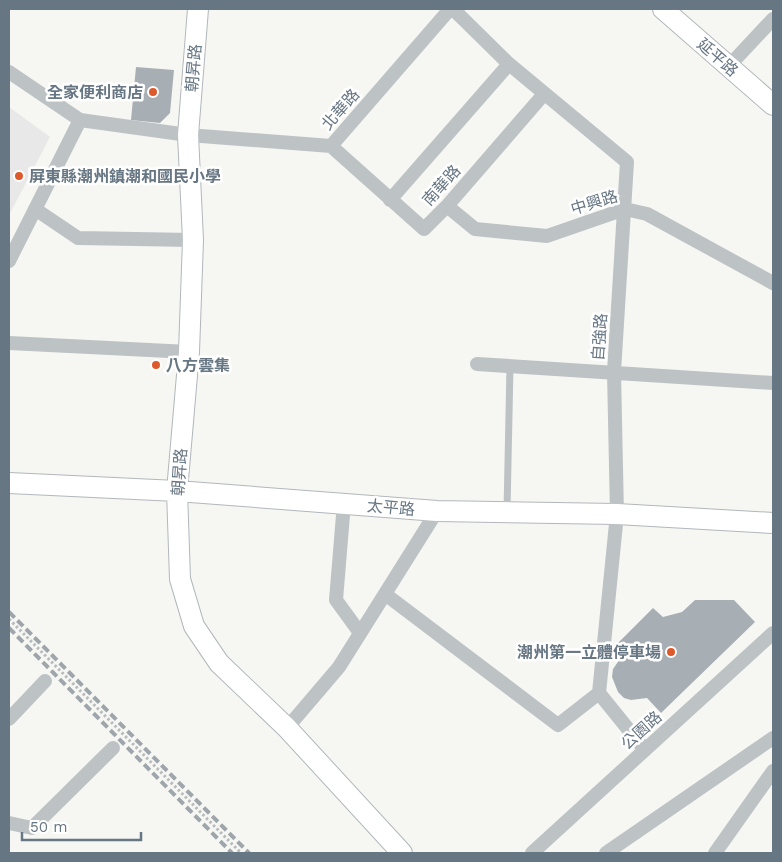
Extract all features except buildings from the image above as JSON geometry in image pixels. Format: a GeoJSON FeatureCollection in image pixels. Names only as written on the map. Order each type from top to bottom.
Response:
{"type":"FeatureCollection","features":[{"type":"Feature","properties":{"kind":"street","name":"朝昇路"},"geometry":{"type":"LineString","coordinates":[[198,9],[188,135],[193,240],[189,352],[176,491],[180,579],[194,626],[219,663],[287,728],[402,853]]}},
{"type":"Feature","properties":{"kind":"street","name":"北華路"},"geometry":{"type":"LineString","coordinates":[[80,120],[188,135],[331,146],[451,9]]}},
{"type":"Feature","properties":{"kind":"street"},"geometry":{"type":"LineString","coordinates":[[451,9],[544,94]]}},
{"type":"Feature","properties":{"kind":"street","name":"延平路"},"geometry":{"type":"LineString","coordinates":[[663,9],[773,105]]}},
{"type":"Feature","properties":{"kind":"street"},"geometry":{"type":"LineString","coordinates":[[729,66],[773,19]]}},
{"type":"Feature","properties":{"kind":"street"},"geometry":{"type":"LineString","coordinates":[[390,200],[510,64]]}},
{"type":"Feature","properties":{"kind":"street"},"geometry":{"type":"LineString","coordinates":[[9,72],[80,120],[9,261]]}},
{"type":"Feature","properties":{"kind":"street","name":"南華路"},"geometry":{"type":"LineString","coordinates":[[331,146],[424,229],[447,206],[544,94]]}},
{"type":"Feature","properties":{"kind":"street","name":"自強路"},"geometry":{"type":"LineString","coordinates":[[544,94],[627,162],[614,372],[617,514],[599,693]]}},
{"type":"Feature","properties":{"kind":"street","name":"中興路"},"geometry":{"type":"LineString","coordinates":[[447,206],[475,230],[547,236],[625,209],[647,214],[773,283]]}},
{"type":"Feature","properties":{"kind":"street"},"geometry":{"type":"LineString","coordinates":[[36,209],[78,238],[193,240]]}},
{"type":"Feature","properties":{"kind":"street"},"geometry":{"type":"LineString","coordinates":[[9,343],[189,352]]}},
{"type":"Feature","properties":{"kind":"street"},"geometry":{"type":"LineString","coordinates":[[477,364],[773,383]]}},
{"type":"Feature","properties":{"kind":"street","name":"太平路"},"geometry":{"type":"LineString","coordinates":[[9,482],[176,491],[437,511],[617,514],[773,523]]}},
{"type":"Feature","properties":{"kind":"street"},"geometry":{"type":"LineString","coordinates":[[344,503],[336,600],[360,633]]}},
{"type":"Feature","properties":{"kind":"street"},"geometry":{"type":"LineString","coordinates":[[287,728],[339,667],[437,511]]}},
{"type":"Feature","properties":{"kind":"street"},"geometry":{"type":"LineString","coordinates":[[385,594],[558,725],[599,693],[645,750]]}},
{"type":"Feature","properties":{"kind":"street","name":"公園路"},"geometry":{"type":"LineString","coordinates":[[532,853],[773,633]]}},
{"type":"Feature","properties":{"kind":"street"},"geometry":{"type":"LineString","coordinates":[[9,719],[45,681]]}},
{"type":"Feature","properties":{"kind":"street"},"geometry":{"type":"LineString","coordinates":[[606,853],[773,738]]}},
{"type":"Feature","properties":{"kind":"street"},"geometry":{"type":"LineString","coordinates":[[9,824],[32,828],[113,748]]}},
{"type":"Feature","properties":{"kind":"street"},"geometry":{"type":"LineString","coordinates":[[715,853],[773,771]]}},
{"type":"Feature","properties":{"kind":"lane"},"geometry":{"type":"LineString","coordinates":[[507,512],[510,366]]}},
{"type":"Feature","properties":{"kind":"path"},"geometry":{"type":"LineString","coordinates":[[9,620],[241,853]]}},
{"type":"Feature","properties":{"kind":"shaded area","name":"屏東縣潮州鎮潮和國民小學"},"geometry":{"type":"Polygon","coordinates":[[[9,107],[50,137],[9,215],[9,107]]]}},
{"type":"Feature","properties":{"kind":"railway"},"geometry":{"type":"LineString","coordinates":[[9,612],[249,853]]}},
{"type":"Feature","properties":{"kind":"railway"},"geometry":{"type":"LineString","coordinates":[[9,628],[232,853]]}},
{"type":"Feature","properties":{"kind":"place","name":"全家便利商店"},"geometry":{"type":"Point","coordinates":[153,92]}},
{"type":"Feature","properties":{"kind":"place","name":"屏東縣潮州鎮潮和國民小學"},"geometry":{"type":"Point","coordinates":[19,176]}},
{"type":"Feature","properties":{"kind":"place","name":"八方雲集"},"geometry":{"type":"Point","coordinates":[156,365]}},
{"type":"Feature","properties":{"kind":"place","name":"潮州第一立體停車場"},"geometry":{"type":"Point","coordinates":[671,652]}}]}
